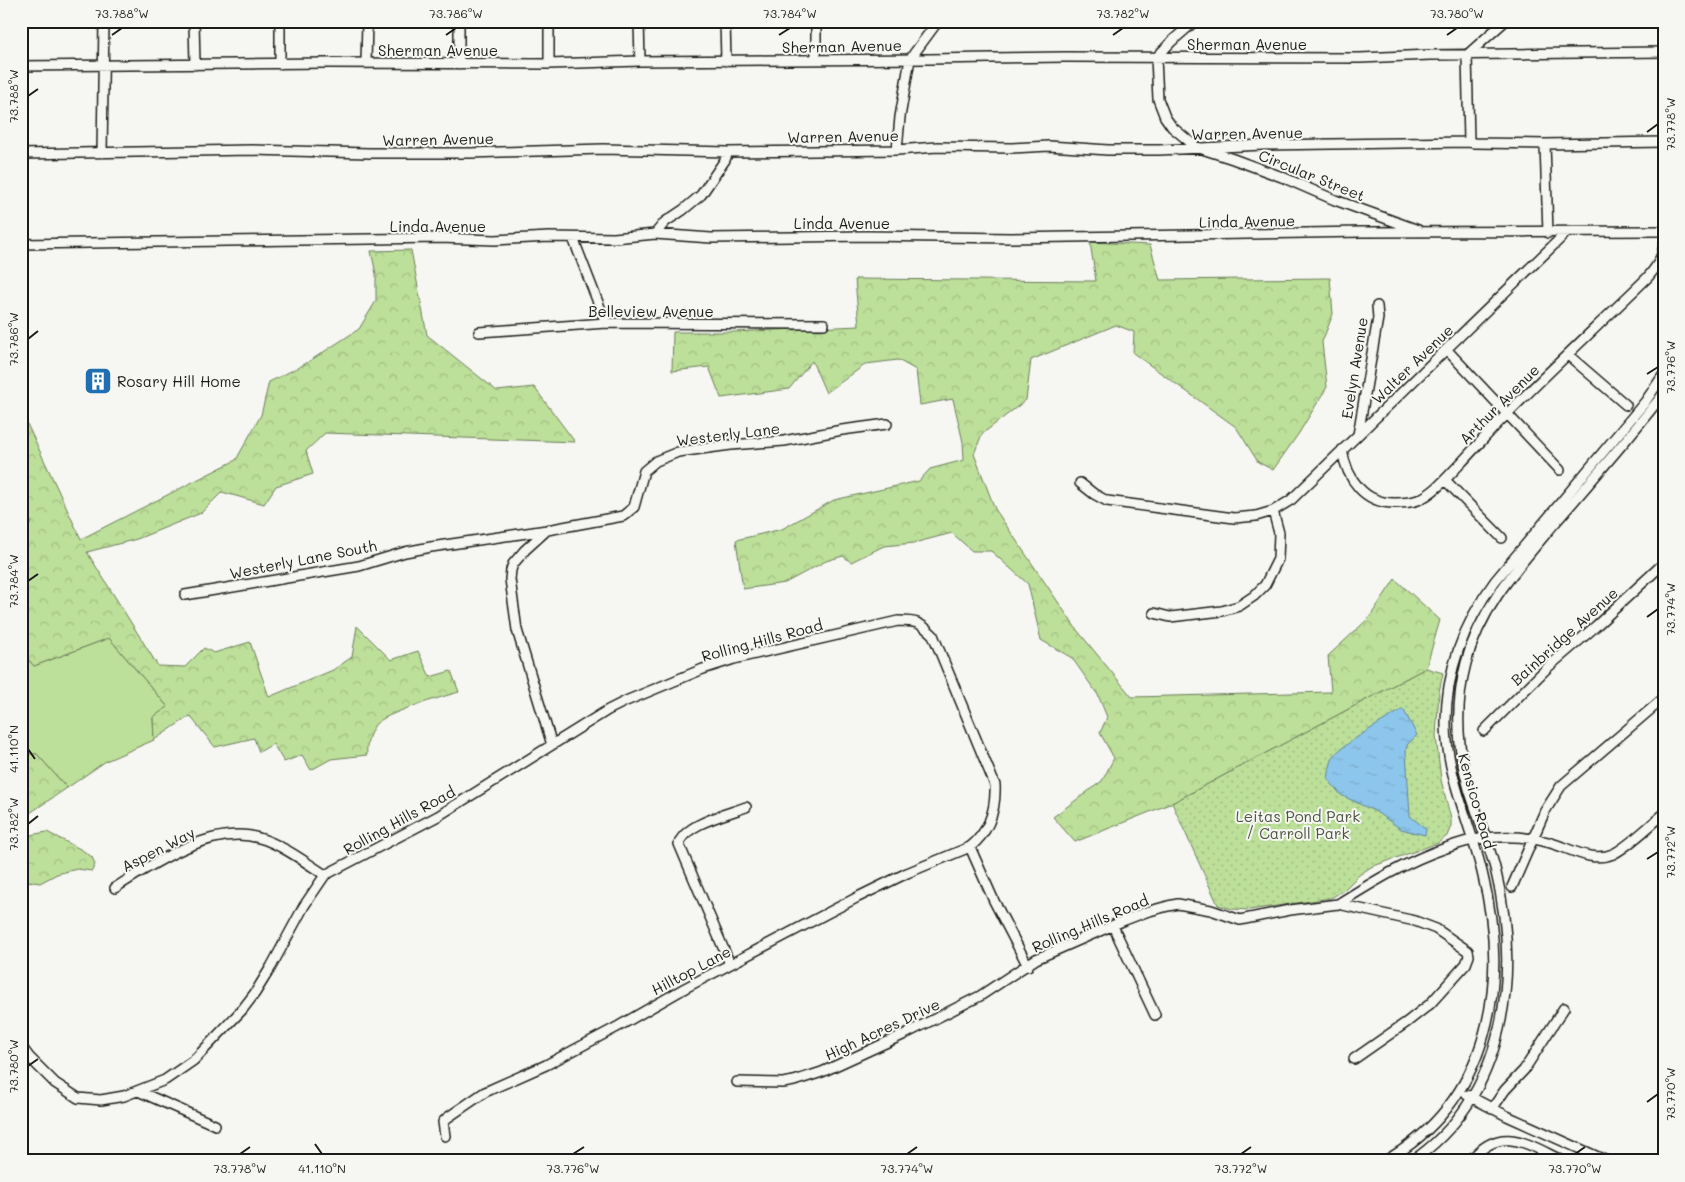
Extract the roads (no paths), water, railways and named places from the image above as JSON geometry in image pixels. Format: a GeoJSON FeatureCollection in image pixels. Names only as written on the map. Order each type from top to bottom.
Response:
{"type":"FeatureCollection","features":[{"type":"Feature","properties":{"kind":"street"},"geometry":{"type":"LineString","coordinates":[[102,153],[104,21]]}},
{"type":"Feature","properties":{"kind":"street"},"geometry":{"type":"LineString","coordinates":[[194,21],[195,65]]}},
{"type":"Feature","properties":{"kind":"street"},"geometry":{"type":"LineString","coordinates":[[280,21],[280,64]]}},
{"type":"Feature","properties":{"kind":"street"},"geometry":{"type":"LineString","coordinates":[[366,63],[367,21]]}},
{"type":"Feature","properties":{"kind":"street"},"geometry":{"type":"LineString","coordinates":[[459,21],[459,64]]}},
{"type":"Feature","properties":{"kind":"street"},"geometry":{"type":"LineString","coordinates":[[548,64],[549,21]]}},
{"type":"Feature","properties":{"kind":"street"},"geometry":{"type":"LineString","coordinates":[[638,21],[640,61]]}},
{"type":"Feature","properties":{"kind":"street"},"geometry":{"type":"LineString","coordinates":[[725,21],[726,61]]}},
{"type":"Feature","properties":{"kind":"street"},"geometry":{"type":"LineString","coordinates":[[816,21],[816,60]]}},
{"type":"Feature","properties":{"kind":"street"},"geometry":{"type":"LineString","coordinates":[[897,150],[900,117],[910,59],[938,21]]}},
{"type":"Feature","properties":{"kind":"street"},"geometry":{"type":"LineString","coordinates":[[1156,58],[1195,21]]}},
{"type":"Feature","properties":{"kind":"street"},"geometry":{"type":"LineString","coordinates":[[1469,142],[1467,55],[1505,21]]}},
{"type":"Feature","properties":{"kind":"street","name":"Sherman Avenue"},"geometry":{"type":"LineString","coordinates":[[21,66],[366,63],[548,64],[640,61],[1064,57],[1360,58],[1664,52]]}},
{"type":"Feature","properties":{"kind":"street","name":"Circular Street"},"geometry":{"type":"LineString","coordinates":[[1156,58],[1158,99],[1165,117],[1172,127],[1196,147],[1282,177],[1335,200],[1424,233]]}},
{"type":"Feature","properties":{"kind":"street","name":"Warren Avenue"},"geometry":{"type":"LineString","coordinates":[[21,154],[252,150],[470,153],[603,149],[728,152],[1050,146],[1108,150],[1159,150],[1196,147],[1469,142],[1545,144],[1664,142]]}},
{"type":"Feature","properties":{"kind":"street"},"geometry":{"type":"LineString","coordinates":[[1545,144],[1548,232]]}},
{"type":"Feature","properties":{"kind":"street"},"geometry":{"type":"LineString","coordinates":[[655,234],[665,222],[701,195],[725,160],[728,152]]}},
{"type":"Feature","properties":{"kind":"street","name":"Linda Avenue"},"geometry":{"type":"LineString","coordinates":[[21,244],[440,238],[495,240],[614,238],[655,234],[711,238],[866,236],[1030,238],[1362,232],[1664,232]]}},
{"type":"Feature","properties":{"kind":"street","name":"Walter Avenue"},"geometry":{"type":"LineString","coordinates":[[1273,511],[1291,500],[1567,232]]}},
{"type":"Feature","properties":{"kind":"street"},"geometry":{"type":"LineString","coordinates":[[573,238],[606,323]]}},
{"type":"Feature","properties":{"kind":"street","name":"Arthur Avenue"},"geometry":{"type":"LineString","coordinates":[[1342,450],[1344,462],[1359,488],[1368,497],[1380,502],[1401,503],[1417,500],[1431,492],[1445,480],[1507,414],[1655,269],[1664,245]]}},
{"type":"Feature","properties":{"kind":"street","name":"Evelyn Avenue"},"geometry":{"type":"LineString","coordinates":[[1358,435],[1378,318],[1377,306]]}},
{"type":"Feature","properties":{"kind":"street","name":"Belleview Avenue"},"geometry":{"type":"LineString","coordinates":[[479,332],[606,323],[824,324]]}},
{"type":"Feature","properties":{"kind":"street"},"geometry":{"type":"LineString","coordinates":[[1447,350],[1560,470]]}},
{"type":"Feature","properties":{"kind":"street"},"geometry":{"type":"LineString","coordinates":[[1568,355],[1626,405]]}},
{"type":"Feature","properties":{"kind":"street","name":"Kensico Road"},"geometry":{"type":"LineString","coordinates":[[1412,1161],[1440,1137],[1457,1119],[1472,1097],[1487,1068],[1496,1043],[1505,981],[1506,954],[1503,910],[1497,876],[1453,777],[1446,732],[1450,679],[1463,635],[1475,611],[1495,581],[1639,409],[1664,374]]}},
{"type":"Feature","properties":{"kind":"street","name":"Kensico Road"},"geometry":{"type":"LineString","coordinates":[[1385,1161],[1412,1144],[1429,1129],[1449,1107],[1460,1091],[1474,1065],[1485,1033],[1490,1006],[1492,943],[1489,908],[1482,872],[1480,839],[1459,736],[1462,682],[1474,638],[1489,607],[1504,584],[1661,404],[1664,393]]}},
{"type":"Feature","properties":{"kind":"street","name":"Westerly Lane"},"geometry":{"type":"LineString","coordinates":[[486,539],[548,530],[627,513],[634,508],[644,471],[656,461],[678,452],[731,445],[784,442],[842,430],[887,424]]}},
{"type":"Feature","properties":{"kind":"street"},"geometry":{"type":"LineString","coordinates":[[1445,480],[1502,538]]}},
{"type":"Feature","properties":{"kind":"street"},"geometry":{"type":"LineString","coordinates":[[1080,483],[1107,501],[1129,505],[1234,518],[1256,516],[1273,511],[1279,533],[1278,559],[1265,585],[1254,596],[1239,606],[1222,611],[1170,618],[1154,613]]}},
{"type":"Feature","properties":{"kind":"street","name":"Westerly Lane"},"geometry":{"type":"LineString","coordinates":[[548,530],[525,550],[513,564],[510,579],[517,630],[552,745]]}},
{"type":"Feature","properties":{"kind":"street","name":"Westerly Lane South"},"geometry":{"type":"LineString","coordinates":[[185,595],[359,566],[405,552],[486,539]]}},
{"type":"Feature","properties":{"kind":"street","name":"Bainbridge Avenue"},"geometry":{"type":"LineString","coordinates":[[1484,731],[1554,661],[1662,567]]}},
{"type":"Feature","properties":{"kind":"street","name":"Rolling Hills Road"},"geometry":{"type":"LineString","coordinates":[[21,1046],[25,1059],[55,1083],[78,1098],[102,1100],[124,1096],[165,1080],[184,1068],[242,1010],[271,967],[304,906],[325,875],[438,816],[626,701],[703,669],[734,659],[898,621],[913,621],[924,626],[933,635],[996,785],[996,802],[993,814],[979,840],[970,847],[994,901],[1028,966],[1036,959],[1146,912],[1178,904],[1211,910],[1240,920],[1290,910],[1338,904],[1415,921],[1436,929],[1468,951],[1469,956],[1466,964],[1430,1004],[1354,1059]]}},
{"type":"Feature","properties":{"kind":"street"},"geometry":{"type":"LineString","coordinates":[[1512,887],[1545,811],[1561,786],[1664,698]]}},
{"type":"Feature","properties":{"kind":"street"},"geometry":{"type":"LineString","coordinates":[[730,964],[679,844],[684,834],[695,827],[746,807]]}},
{"type":"Feature","properties":{"kind":"street","name":"Rolling Hills Road"},"geometry":{"type":"LineString","coordinates":[[1338,904],[1405,864],[1436,851],[1480,839],[1533,839],[1545,841],[1589,856],[1613,854],[1664,814]]}},
{"type":"Feature","properties":{"kind":"street","name":"Aspen Way"},"geometry":{"type":"LineString","coordinates":[[115,888],[146,868],[190,845],[222,837],[247,836],[266,840],[325,875]]}},
{"type":"Feature","properties":{"kind":"street","name":"Hilltop Lane"},"geometry":{"type":"LineString","coordinates":[[445,1136],[443,1122],[446,1118],[485,1092],[546,1065],[730,964],[899,877],[970,847]]}},
{"type":"Feature","properties":{"kind":"street"},"geometry":{"type":"LineString","coordinates":[[1113,926],[1155,1015]]}},
{"type":"Feature","properties":{"kind":"street","name":"High Acres Drive"},"geometry":{"type":"LineString","coordinates":[[737,1082],[783,1084],[822,1072],[905,1034],[980,996],[1028,966]]}},
{"type":"Feature","properties":{"kind":"street"},"geometry":{"type":"LineString","coordinates":[[1492,1108],[1505,1090],[1524,1070],[1564,1008]]}},
{"type":"Feature","properties":{"kind":"street"},"geometry":{"type":"LineString","coordinates":[[138,1091],[214,1126]]}},
{"type":"Feature","properties":{"kind":"street"},"geometry":{"type":"LineString","coordinates":[[1460,1091],[1606,1161]]}},
{"type":"Feature","properties":{"kind":"street"},"geometry":{"type":"LineString","coordinates":[[1470,1161],[1495,1141],[1508,1138],[1528,1144],[1563,1161]]}},
{"type":"Feature","properties":{"kind":"water"},"geometry":{"type":"Polygon","coordinates":[[[1403,709],[1417,735],[1407,745],[1406,752],[1410,816],[1426,829],[1425,835],[1401,829],[1376,812],[1341,795],[1328,779],[1332,761],[1338,751],[1403,709]]]}},
{"type":"Feature","properties":{"kind":"place","name":"Rosary Hill Home"},"geometry":{"type":"Point","coordinates":[98,381]}},
{"type":"Feature","properties":{"kind":"park label","name":"Leitas Pond Park / Carroll Park"},"geometry":{"type":"Point","coordinates":[1298,824]}}]}
